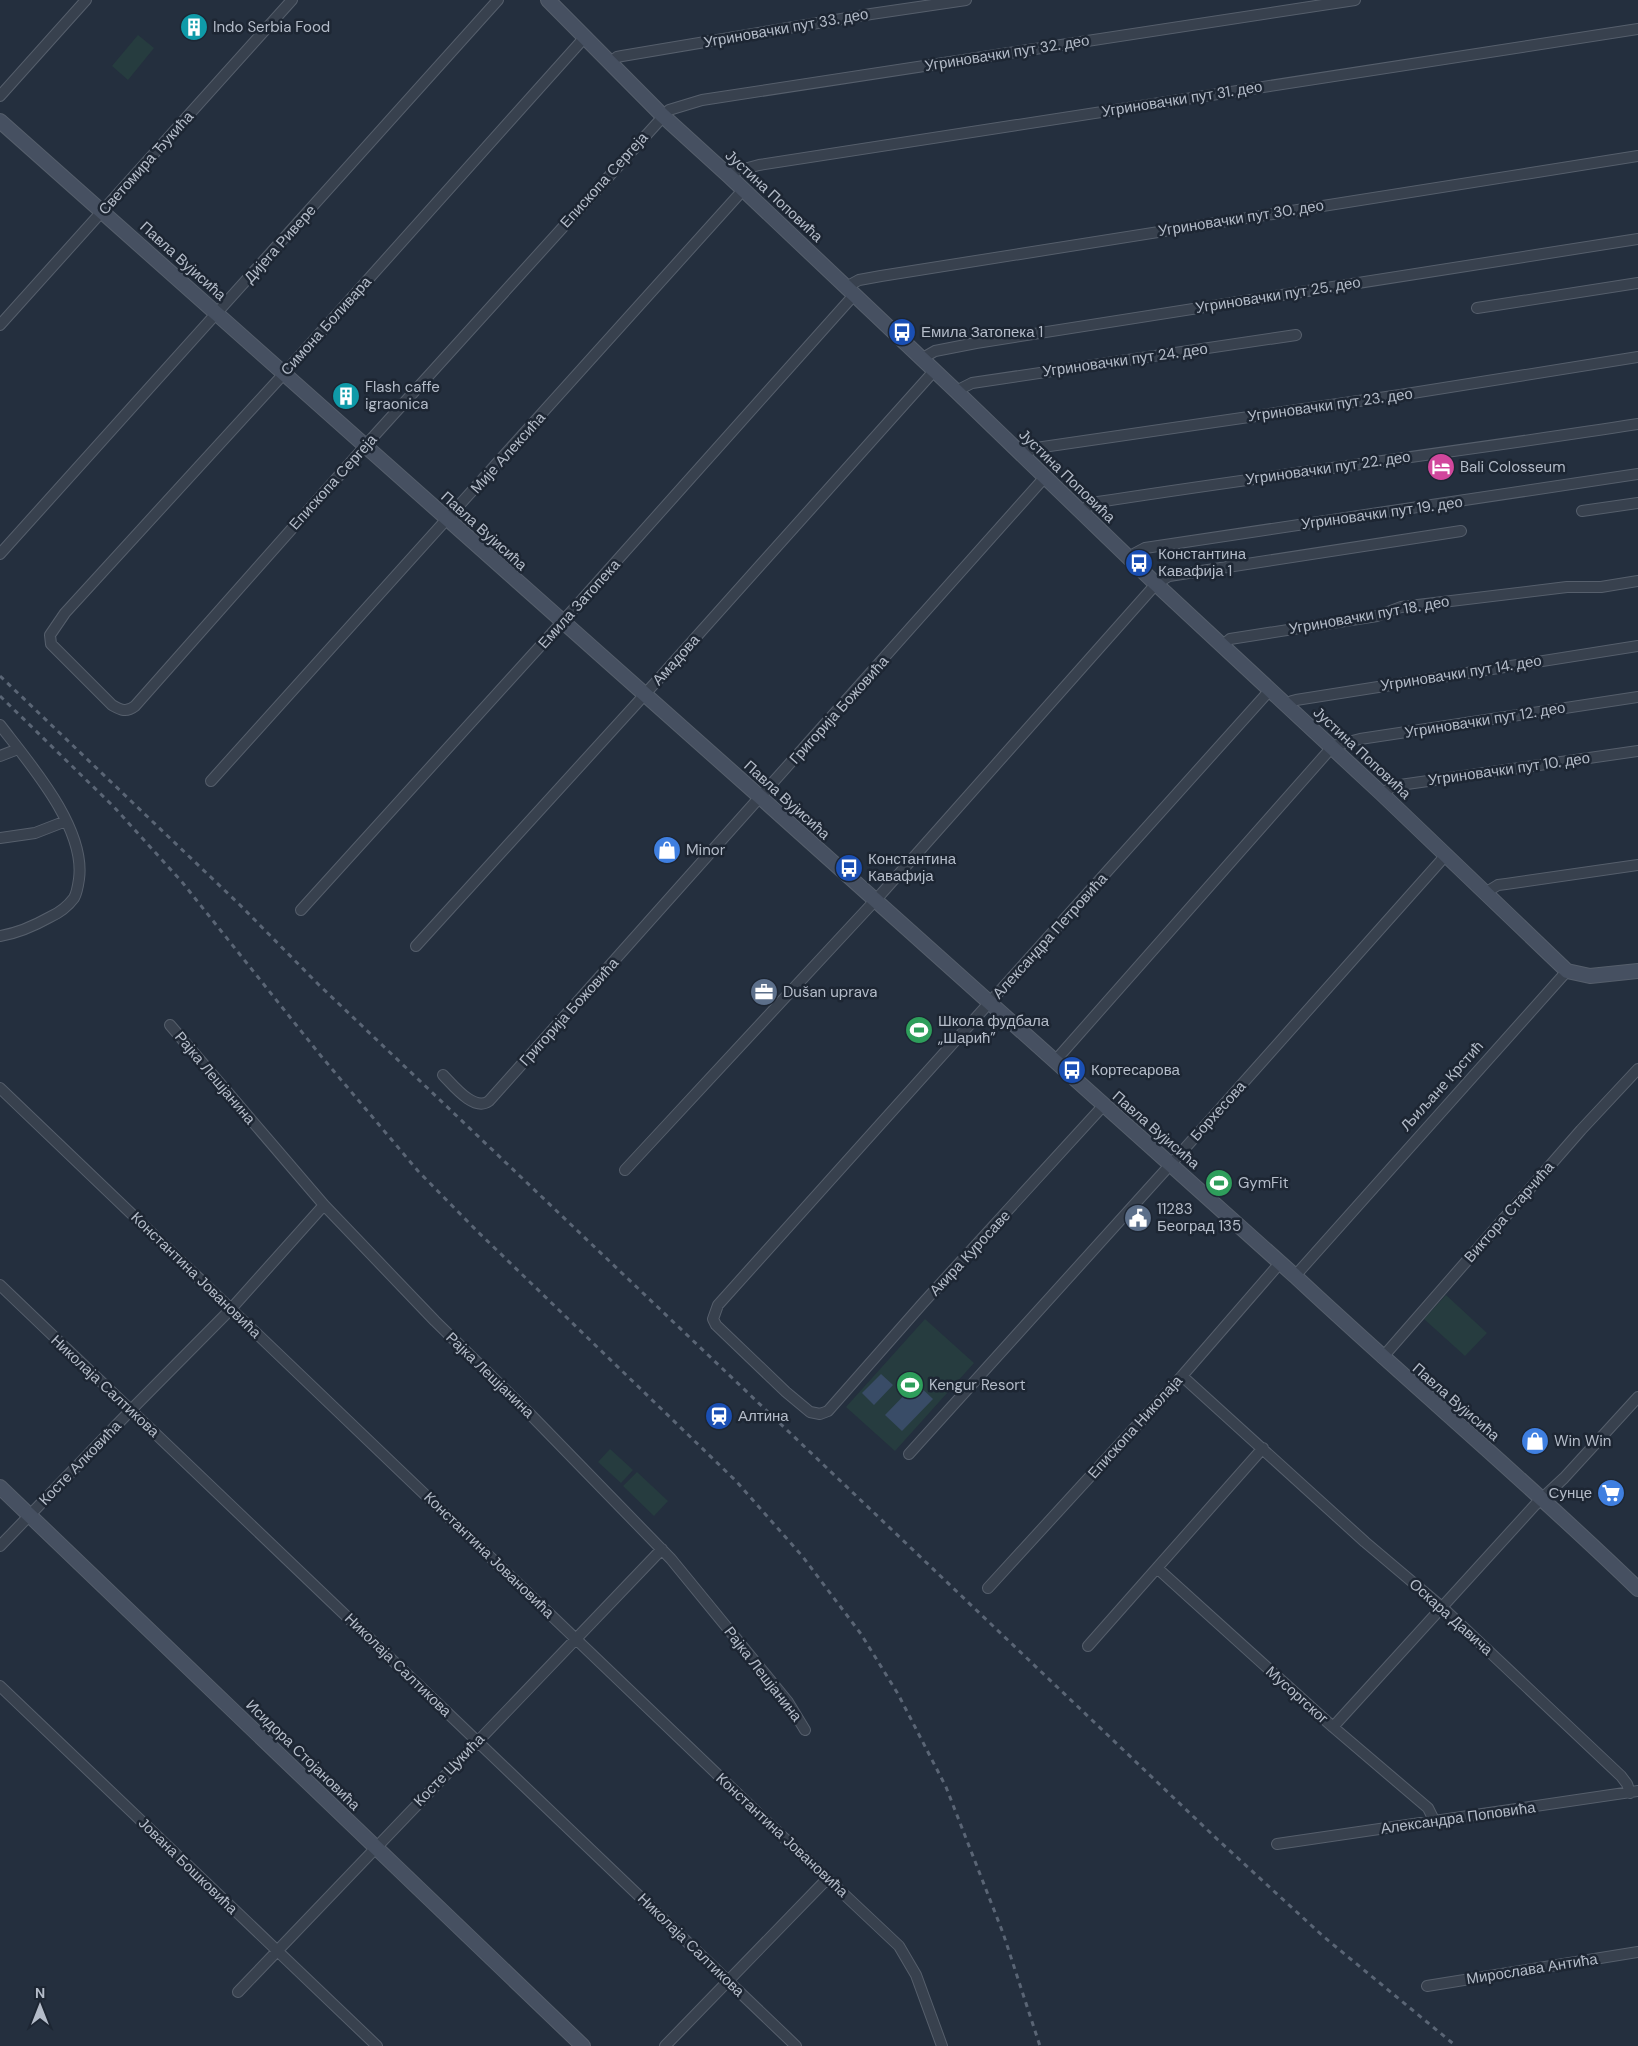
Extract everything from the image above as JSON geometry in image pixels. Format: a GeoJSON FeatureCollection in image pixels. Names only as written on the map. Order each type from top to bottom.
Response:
{"type":"FeatureCollection","features":[{"type":"Feature","properties":{"kind":"street"},"geometry":{"type":"LineString","coordinates":[[0,96],[86,0]]}},
{"type":"Feature","properties":{"kind":"street","name":"Светомира Ђукића"},"geometry":{"type":"LineString","coordinates":[[0,325],[292,0]]}},
{"type":"Feature","properties":{"kind":"street","name":"Дијега Ривере"},"geometry":{"type":"LineString","coordinates":[[0,554],[217,315],[498,0]]}},
{"type":"Feature","properties":{"kind":"street","name":"Јустина Поповића"},"geometry":{"type":"LineString","coordinates":[[548,0],[662,115],[956,391],[1156,584],[1287,706],[1333,746],[1567,972]]}},
{"type":"Feature","properties":{"kind":"street","name":"Угриновачки пут 33. део"},"geometry":{"type":"LineString","coordinates":[[609,63],[622,56],[966,0]]}},
{"type":"Feature","properties":{"kind":"street","name":"Угриновачки пут 32. део"},"geometry":{"type":"LineString","coordinates":[[662,115],[677,106],[702,100],[1355,0]]}},
{"type":"Feature","properties":{"kind":"street","name":"Угриновачки пут 31. део"},"geometry":{"type":"LineString","coordinates":[[729,176],[733,172],[745,168],[779,162],[1638,29]]}},
{"type":"Feature","properties":{"kind":"street","name":"Симона Боливара"},"geometry":{"type":"LineString","coordinates":[[123,711],[112,705],[51,644],[50,636],[65,613],[283,374],[585,37]]}},
{"type":"Feature","properties":{"kind":"street","name":"Епископа Сергеја"},"geometry":{"type":"LineString","coordinates":[[123,711],[129,710],[134,706],[662,115]]}},
{"type":"Feature","properties":{"kind":"street","name":"Павла Вујисића"},"geometry":{"type":"LineString","coordinates":[[0,121],[1055,1061],[1295,1276],[1382,1358],[1542,1498],[1638,1588]]}},
{"type":"Feature","properties":{"kind":"street","name":"Угриновачки пут 30. део"},"geometry":{"type":"LineString","coordinates":[[850,291],[859,280],[881,276],[1638,156]]}},
{"type":"Feature","properties":{"kind":"street","name":"Мије Алексића"},"geometry":{"type":"LineString","coordinates":[[211,782],[743,190]]}},
{"type":"Feature","properties":{"kind":"street","name":"Угриновачки пут 25. део"},"geometry":{"type":"LineString","coordinates":[[921,359],[935,351],[976,343],[1638,239]]}},
{"type":"Feature","properties":{"kind":"street"},"geometry":{"type":"LineString","coordinates":[[1477,308],[1638,283]]}},
{"type":"Feature","properties":{"kind":"street","name":"Емила Затопека"},"geometry":{"type":"LineString","coordinates":[[301,910],[562,622],[850,291]]}},
{"type":"Feature","properties":{"kind":"street","name":"Угриновачки пут 24. део"},"geometry":{"type":"LineString","coordinates":[[956,391],[972,383],[1296,335]]}},
{"type":"Feature","properties":{"kind":"street","name":"Угриновачки пут 23. део"},"geometry":{"type":"LineString","coordinates":[[1022,454],[1036,448],[1400,395],[1638,356]]}},
{"type":"Feature","properties":{"kind":"street","name":"Амадова"},"geometry":{"type":"LineString","coordinates":[[416,946],[644,696],[934,371]]}},
{"type":"Feature","properties":{"kind":"street","name":"Угриновачки пут 22. део"},"geometry":{"type":"LineString","coordinates":[[1082,512],[1092,503],[1098,502],[1232,481],[1365,464],[1638,424]]}},
{"type":"Feature","properties":{"kind":"street","name":"Угриновачки пут 19. део"},"geometry":{"type":"LineString","coordinates":[[1128,557],[1145,548],[1638,474]]}},
{"type":"Feature","properties":{"kind":"street","name":"Григорија Божовића"},"geometry":{"type":"LineString","coordinates":[[443,1075],[474,1102],[481,1104],[489,1101],[761,798],[1045,477]]}},
{"type":"Feature","properties":{"kind":"street"},"geometry":{"type":"LineString","coordinates":[[1582,512],[1638,503]]}},
{"type":"Feature","properties":{"kind":"street"},"geometry":{"type":"LineString","coordinates":[[625,1170],[874,901],[1156,584],[1169,576],[1461,531]]}},
{"type":"Feature","properties":{"kind":"street","name":"Угриновачки пут 18. део"},"geometry":{"type":"LineString","coordinates":[[1222,646],[1230,639],[1376,616],[1401,607],[1567,587],[1601,587],[1638,581]]}},
{"type":"Feature","properties":{"kind":"street","name":"Угриновачки пут 14. део"},"geometry":{"type":"LineString","coordinates":[[1287,706],[1296,700],[1638,646]]}},
{"type":"Feature","properties":{"kind":"street","name":"Александра Петровића"},"geometry":{"type":"LineString","coordinates":[[838,1401],[828,1411],[820,1414],[810,1412],[786,1392],[716,1325],[713,1319],[718,1305],[1270,690]]}},
{"type":"Feature","properties":{"kind":"street","name":"Угриновачки пут 12. део"},"geometry":{"type":"LineString","coordinates":[[1333,746],[1360,739],[1638,698]]}},
{"type":"Feature","properties":{"kind":"street"},"geometry":{"type":"LineString","coordinates":[[0,726],[54,798],[74,840],[79,863],[79,875],[74,897],[57,914],[35,926],[0,936]]}},
{"type":"Feature","properties":{"kind":"street"},"geometry":{"type":"LineString","coordinates":[[1055,1061],[1333,746]]}},
{"type":"Feature","properties":{"kind":"street"},"geometry":{"type":"LineString","coordinates":[[0,756],[18,749]]}},
{"type":"Feature","properties":{"kind":"street","name":"Угриновачки пут 10. део"},"geometry":{"type":"LineString","coordinates":[[1382,794],[1393,786],[1638,751]]}},
{"type":"Feature","properties":{"kind":"street"},"geometry":{"type":"LineString","coordinates":[[0,838],[35,834],[66,821]]}},
{"type":"Feature","properties":{"kind":"street","name":"Борхесова"},"geometry":{"type":"LineString","coordinates":[[909,1454],[1446,855]]}},
{"type":"Feature","properties":{"kind":"street"},"geometry":{"type":"LineString","coordinates":[[1486,893],[1498,885],[1638,865]]}},
{"type":"Feature","properties":{"kind":"street"},"geometry":{"type":"LineString","coordinates":[[1567,972],[1590,976],[1638,970]]}},
{"type":"Feature","properties":{"kind":"street","name":"Љиљане Крстић"},"geometry":{"type":"LineString","coordinates":[[1295,1276],[1567,972]]}},
{"type":"Feature","properties":{"kind":"street","name":"Рајка Лешјанина"},"geometry":{"type":"LineString","coordinates":[[170,1025],[324,1205],[435,1322],[529,1413],[662,1549],[788,1702],[805,1730]]}},
{"type":"Feature","properties":{"kind":"street","name":"Виктора Старчића"},"geometry":{"type":"LineString","coordinates":[[1382,1358],[1581,1130],[1638,1068]]}},
{"type":"Feature","properties":{"kind":"street","name":"Константина Јовановића"},"geometry":{"type":"LineString","coordinates":[[0,1088],[892,1939],[906,1955],[916,1975],[942,2046]]}},
{"type":"Feature","properties":{"kind":"street","name":"Акира Куросаве"},"geometry":{"type":"LineString","coordinates":[[838,1401],[923,1303],[1104,1106]]}},
{"type":"Feature","properties":{"kind":"street","name":"Косте Алковића"},"geometry":{"type":"LineString","coordinates":[[0,1546],[231,1309],[324,1205]]}},
{"type":"Feature","properties":{"kind":"street","name":"Епископа Николаја"},"geometry":{"type":"LineString","coordinates":[[988,1588],[1182,1376],[1280,1263]]}},
{"type":"Feature","properties":{"kind":"street","name":"Николаја Салтикова"},"geometry":{"type":"LineString","coordinates":[[0,1285],[796,2046]]}},
{"type":"Feature","properties":{"kind":"street","name":"Оскара Давича"},"geometry":{"type":"LineString","coordinates":[[1182,1376],[1365,1542],[1442,1607],[1621,1776],[1634,1792]]}},
{"type":"Feature","properties":{"kind":"street"},"geometry":{"type":"LineString","coordinates":[[1333,1728],[1542,1498],[1564,1478],[1638,1397]]}},
{"type":"Feature","properties":{"kind":"street"},"geometry":{"type":"LineString","coordinates":[[1088,1646],[1263,1448]]}},
{"type":"Feature","properties":{"kind":"street","name":"Исидора Стојановића"},"geometry":{"type":"LineString","coordinates":[[0,1487],[583,2046]]}},
{"type":"Feature","properties":{"kind":"street","name":"Косте Цукића"},"geometry":{"type":"LineString","coordinates":[[238,1992],[662,1549]]}},
{"type":"Feature","properties":{"kind":"street","name":"Мусоргског"},"geometry":{"type":"LineString","coordinates":[[1157,1568],[1333,1728],[1428,1808],[1435,1822]]}},
{"type":"Feature","properties":{"kind":"street","name":"Јована Бошковића"},"geometry":{"type":"LineString","coordinates":[[0,1686],[377,2046]]}},
{"type":"Feature","properties":{"kind":"street","name":"Александра Поповића"},"geometry":{"type":"LineString","coordinates":[[1277,1844],[1634,1792]]}},
{"type":"Feature","properties":{"kind":"street"},"geometry":{"type":"LineString","coordinates":[[665,2046],[827,1879]]}},
{"type":"Feature","properties":{"kind":"street","name":"Мирослава Антића"},"geometry":{"type":"LineString","coordinates":[[1427,1986],[1638,1952]]}},
{"type":"Feature","properties":{"kind":"green space"},"geometry":{"type":"Polygon","coordinates":[[[138,35],[154,48],[128,80],[112,66],[138,35]]]}},
{"type":"Feature","properties":{"kind":"green space"},"geometry":{"type":"Polygon","coordinates":[[[1446,1295],[1487,1333],[1465,1356],[1424,1319],[1446,1295]]]}},
{"type":"Feature","properties":{"kind":"green space","name":"Kengur Resort"},"geometry":{"type":"Polygon","coordinates":[[[925,1319],[974,1363],[895,1451],[846,1407],[925,1319]]]}},
{"type":"Feature","properties":{"kind":"green space"},"geometry":{"type":"Polygon","coordinates":[[[610,1449],[633,1470],[621,1483],[598,1462],[610,1449]]]}},
{"type":"Feature","properties":{"kind":"green space"},"geometry":{"type":"Polygon","coordinates":[[[637,1472],[668,1501],[654,1516],[623,1486],[637,1472]]]}},
{"type":"Feature","properties":{"kind":"water"},"geometry":{"type":"Polygon","coordinates":[[[881,1374],[893,1385],[874,1405],[862,1393],[881,1374]]]}},
{"type":"Feature","properties":{"kind":"water"},"geometry":{"type":"Polygon","coordinates":[[[916,1383],[933,1399],[902,1431],[885,1415],[916,1383]]]}},
{"type":"Feature","properties":{"kind":"railway"},"geometry":{"type":"LineString","coordinates":[[0,676],[240,905],[318,984],[1217,1839],[1324,1937],[1456,2046]]}},
{"type":"Feature","properties":{"kind":"railway"},"geometry":{"type":"LineString","coordinates":[[0,696],[114,807],[182,882],[321,1056],[418,1171],[476,1230],[736,1481],[803,1557],[861,1634],[898,1694],[946,1787],[1003,1933],[1040,2046]]}},
{"type":"Feature","properties":{"kind":"place","name":"Indo Serbia Food"},"geometry":{"type":"Point","coordinates":[194,27]}},
{"type":"Feature","properties":{"kind":"place","name":"Емила Затопека 1"},"geometry":{"type":"Point","coordinates":[902,332]}},
{"type":"Feature","properties":{"kind":"place","name":"Flash caffe igraonica"},"geometry":{"type":"Point","coordinates":[346,396]}},
{"type":"Feature","properties":{"kind":"place","name":"Bali Colosseum"},"geometry":{"type":"Point","coordinates":[1441,467]}},
{"type":"Feature","properties":{"kind":"place","name":"Константина Кавафија 1"},"geometry":{"type":"Point","coordinates":[1139,563]}},
{"type":"Feature","properties":{"kind":"place","name":"Minor"},"geometry":{"type":"Point","coordinates":[667,850]}},
{"type":"Feature","properties":{"kind":"place","name":"Константина Кавафија"},"geometry":{"type":"Point","coordinates":[849,868]}},
{"type":"Feature","properties":{"kind":"place","name":"Dušan uprava"},"geometry":{"type":"Point","coordinates":[764,992]}},
{"type":"Feature","properties":{"kind":"place","name":"Школа фудбала „Шарић”"},"geometry":{"type":"Point","coordinates":[919,1030]}},
{"type":"Feature","properties":{"kind":"place","name":"Кортесарова"},"geometry":{"type":"Point","coordinates":[1072,1070]}},
{"type":"Feature","properties":{"kind":"place","name":"GymFit"},"geometry":{"type":"Point","coordinates":[1219,1183]}},
{"type":"Feature","properties":{"kind":"place","name":"11283 Београд 135"},"geometry":{"type":"Point","coordinates":[1138,1218]}},
{"type":"Feature","properties":{"kind":"place","name":"Kengur Resort"},"geometry":{"type":"Point","coordinates":[910,1385]}},
{"type":"Feature","properties":{"kind":"place","name":"Алтина"},"geometry":{"type":"Point","coordinates":[719,1416]}},
{"type":"Feature","properties":{"kind":"place","name":"Win Win"},"geometry":{"type":"Point","coordinates":[1535,1441]}},
{"type":"Feature","properties":{"kind":"place","name":"Сунце"},"geometry":{"type":"Point","coordinates":[1611,1493]}}]}
